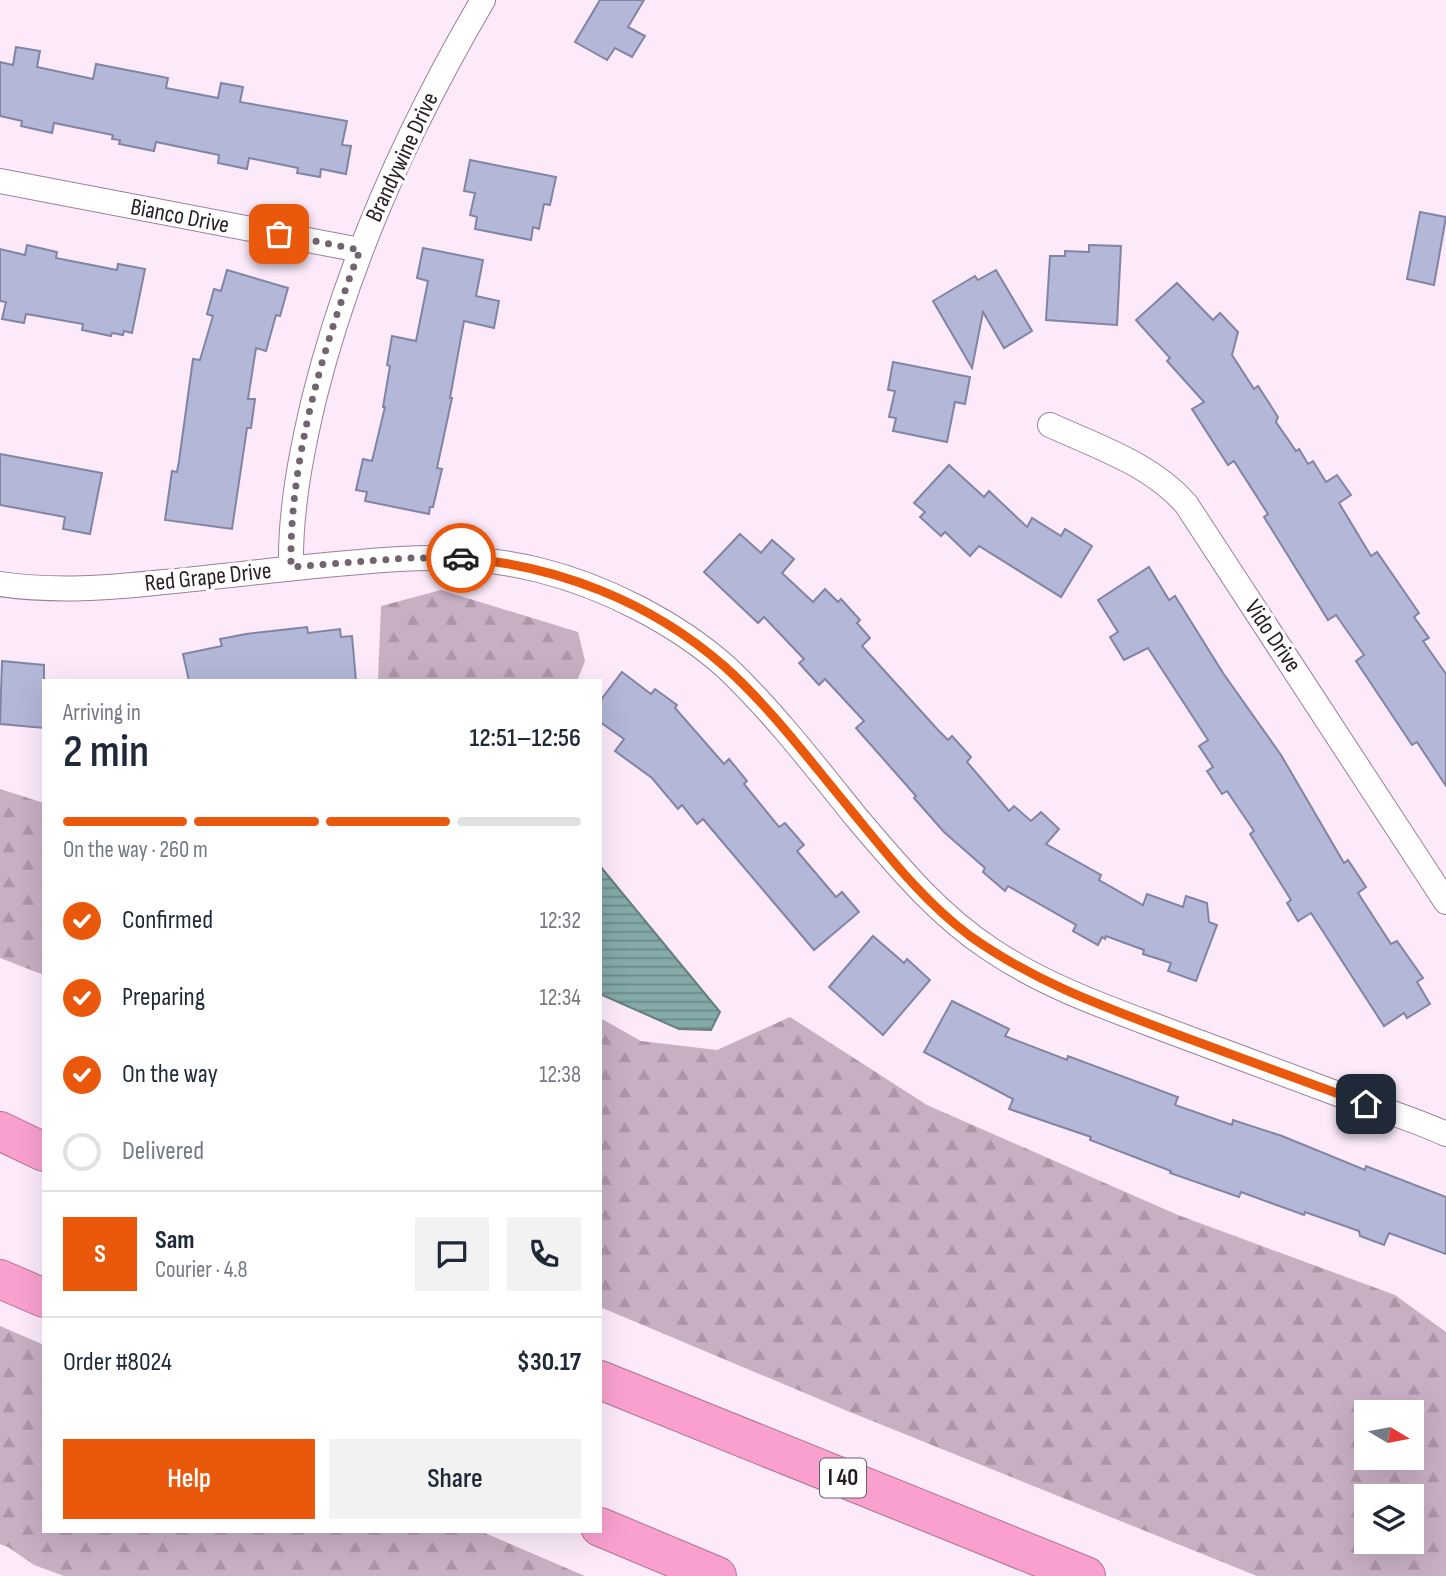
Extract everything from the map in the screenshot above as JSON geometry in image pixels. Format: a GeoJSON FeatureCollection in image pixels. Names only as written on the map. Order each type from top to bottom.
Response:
{"type":"FeatureCollection","features":[{"type":"Feature","properties":{"kind":"highway"},"geometry":{"type":"LineString","coordinates":[[0,1131],[42,1151]]}},
{"type":"Feature","properties":{"kind":"highway"},"geometry":{"type":"LineString","coordinates":[[0,1279],[42,1297]]}},
{"type":"Feature","properties":{"kind":"highway","name":"I 40"},"geometry":{"type":"LineString","coordinates":[[602,1381],[1086,1576]]}},
{"type":"Feature","properties":{"kind":"highway"},"geometry":{"type":"LineString","coordinates":[[602,1528],[717,1576]]}},
{"type":"Feature","properties":{"kind":"street","name":"Brandywine Drive"},"geometry":{"type":"LineString","coordinates":[[291,567],[291,541],[305,438],[323,362],[360,250],[415,125],[483,0]]}},
{"type":"Feature","properties":{"kind":"street","name":"Bianco Drive"},"geometry":{"type":"LineString","coordinates":[[0,181],[360,250]]}},
{"type":"Feature","properties":{"kind":"street","name":"Vido Drive"},"geometry":{"type":"LineString","coordinates":[[1050,425],[1148,471],[1172,488],[1186,504],[1446,902]]}},
{"type":"Feature","properties":{"kind":"street","name":"Red Grape Drive"},"geometry":{"type":"LineString","coordinates":[[0,584],[79,590],[211,578],[291,567],[448,557],[490,560],[537,569],[580,582],[615,597],[695,643],[724,666],[754,696],[918,888],[959,926],[993,951],[1054,986],[1446,1133]]}},
{"type":"Feature","properties":{"kind":"green space"},"geometry":{"type":"Polygon","coordinates":[[[441,590],[578,632],[585,661],[578,679],[378,679],[381,606],[441,590]]]}},
{"type":"Feature","properties":{"kind":"green space"},"geometry":{"type":"Polygon","coordinates":[[[0,789],[42,802],[42,974],[0,958],[0,789]]]}},
{"type":"Feature","properties":{"kind":"green space"},"geometry":{"type":"Polygon","coordinates":[[[790,1017],[927,1105],[1178,1215],[1395,1295],[1446,1332],[1446,1576],[1257,1576],[845,1410],[602,1308],[602,1019],[641,1041],[717,1050],[790,1017]]]}},
{"type":"Feature","properties":{"kind":"green space"},"geometry":{"type":"Polygon","coordinates":[[[0,1326],[42,1344],[42,1533],[485,1533],[585,1576],[64,1576],[34,1565],[0,1544],[0,1326]]]}},
{"type":"Feature","properties":{"kind":"shaded area"},"geometry":{"type":"Polygon","coordinates":[[[602,868],[720,1012],[711,1030],[679,1029],[602,995],[602,868]]]}},
{"type":"Feature","properties":{"kind":"building"},"geometry":{"type":"Polygon","coordinates":[[[600,0],[644,0],[628,27],[645,36],[632,57],[615,48],[607,60],[575,42],[600,0]]]}},
{"type":"Feature","properties":{"kind":"building"},"geometry":{"type":"Polygon","coordinates":[[[16,47],[40,51],[37,67],[93,79],[96,64],[168,78],[166,88],[218,98],[221,83],[243,87],[240,102],[347,121],[342,145],[351,146],[346,174],[321,169],[320,177],[297,173],[298,168],[249,158],[247,169],[218,163],[219,155],[156,142],[154,151],[119,144],[120,140],[112,139],[113,135],[54,123],[52,133],[21,126],[22,121],[0,116],[0,62],[13,65],[16,47]]]}},
{"type":"Feature","properties":{"kind":"building"},"geometry":{"type":"Polygon","coordinates":[[[470,160],[556,177],[550,205],[544,204],[539,229],[533,227],[531,240],[475,229],[477,217],[470,215],[475,193],[464,191],[470,160]]]}},
{"type":"Feature","properties":{"kind":"building"},"geometry":{"type":"Polygon","coordinates":[[[1420,212],[1446,217],[1434,285],[1407,279],[1420,212]]]}},
{"type":"Feature","properties":{"kind":"building"},"geometry":{"type":"Polygon","coordinates":[[[27,245],[57,252],[56,258],[117,270],[118,264],[145,269],[132,333],[124,331],[123,335],[112,333],[111,336],[82,330],[83,324],[26,314],[24,323],[2,319],[6,302],[0,301],[0,249],[25,255],[27,245]]]}},
{"type":"Feature","properties":{"kind":"building"},"geometry":{"type":"Polygon","coordinates":[[[1089,245],[1121,246],[1117,325],[1046,320],[1050,256],[1065,256],[1065,251],[1089,252],[1089,245]]]}},
{"type":"Feature","properties":{"kind":"building"},"geometry":{"type":"Polygon","coordinates":[[[423,248],[483,260],[476,296],[499,301],[494,328],[464,321],[452,398],[437,468],[442,469],[429,514],[365,501],[367,492],[356,490],[363,459],[372,461],[385,407],[390,366],[387,365],[392,336],[416,341],[428,281],[417,278],[423,248]]]}},
{"type":"Feature","properties":{"kind":"building"},"geometry":{"type":"Polygon","coordinates":[[[227,270],[288,288],[280,316],[276,315],[266,351],[256,348],[248,399],[255,399],[251,428],[247,428],[232,529],[165,520],[172,471],[177,472],[179,461],[193,359],[200,360],[213,316],[207,314],[214,289],[221,291],[227,270]]]}},
{"type":"Feature","properties":{"kind":"building"},"geometry":{"type":"Polygon","coordinates":[[[996,270],[1032,331],[1004,348],[983,312],[972,368],[933,301],[975,276],[978,280],[996,270]]]}},
{"type":"Feature","properties":{"kind":"building"},"geometry":{"type":"Polygon","coordinates":[[[1177,283],[1213,320],[1220,313],[1238,332],[1232,355],[1254,389],[1258,386],[1278,417],[1276,422],[1296,451],[1299,449],[1308,464],[1313,461],[1326,482],[1337,475],[1351,495],[1339,503],[1371,556],[1377,552],[1419,613],[1414,617],[1429,638],[1423,641],[1446,674],[1446,786],[1417,742],[1412,745],[1356,661],[1364,655],[1336,615],[1328,620],[1264,517],[1268,514],[1234,461],[1228,465],[1192,409],[1204,402],[1167,361],[1170,358],[1136,320],[1177,283]]]}},
{"type":"Feature","properties":{"kind":"building"},"geometry":{"type":"Polygon","coordinates":[[[893,362],[970,377],[965,404],[955,402],[947,442],[893,431],[896,418],[889,417],[895,391],[888,390],[893,362]]]}},
{"type":"Feature","properties":{"kind":"building"},"geometry":{"type":"Polygon","coordinates":[[[0,454],[102,473],[90,534],[63,529],[65,517],[0,505],[0,454]]]}},
{"type":"Feature","properties":{"kind":"building"},"geometry":{"type":"Polygon","coordinates":[[[949,465],[984,497],[989,491],[1027,527],[1032,518],[1061,536],[1065,529],[1092,546],[1061,597],[979,546],[970,556],[945,532],[941,536],[920,517],[925,512],[914,503],[949,465]]]}},
{"type":"Feature","properties":{"kind":"building"},"geometry":{"type":"Polygon","coordinates":[[[740,534],[761,553],[772,540],[794,559],[782,573],[813,602],[825,589],[838,602],[841,599],[860,620],[857,623],[870,638],[862,646],[938,730],[948,740],[952,736],[971,757],[967,762],[1009,811],[1014,806],[1031,821],[1041,812],[1059,829],[1046,844],[1101,875],[1099,880],[1143,905],[1147,894],[1183,907],[1186,896],[1207,903],[1209,922],[1217,925],[1196,981],[1168,971],[1171,963],[1143,954],[1144,950],[1106,936],[1105,939],[1102,937],[1098,945],[1073,931],[1076,925],[1008,886],[1005,891],[983,872],[985,868],[944,832],[856,728],[864,721],[825,679],[819,685],[799,663],[804,659],[764,617],[758,623],[704,572],[740,534]]]}},
{"type":"Feature","properties":{"kind":"building"},"geometry":{"type":"Polygon","coordinates":[[[1149,567],[1169,600],[1175,596],[1223,673],[1281,755],[1344,863],[1348,860],[1366,887],[1358,893],[1391,944],[1397,941],[1423,978],[1417,982],[1430,1004],[1407,1018],[1404,1013],[1384,1026],[1311,913],[1298,921],[1287,903],[1291,900],[1250,834],[1254,831],[1227,791],[1222,794],[1207,771],[1213,767],[1199,746],[1208,740],[1148,648],[1124,660],[1110,637],[1118,632],[1098,600],[1149,567]]]}},
{"type":"Feature","properties":{"kind":"building"},"geometry":{"type":"Polygon","coordinates":[[[307,627],[308,633],[340,629],[341,637],[352,636],[356,679],[189,679],[183,654],[222,646],[220,639],[307,627]]]}},
{"type":"Feature","properties":{"kind":"building"},"geometry":{"type":"Polygon","coordinates":[[[2,661],[44,665],[42,728],[0,724],[2,661]]]}},
{"type":"Feature","properties":{"kind":"building"},"geometry":{"type":"Polygon","coordinates":[[[622,672],[651,694],[655,689],[677,705],[675,708],[724,764],[729,759],[747,781],[744,784],[779,827],[785,823],[804,845],[797,851],[836,897],[842,892],[859,912],[814,950],[703,819],[697,824],[682,805],[678,809],[652,778],[615,751],[624,739],[602,723],[602,698],[622,672]]]}},
{"type":"Feature","properties":{"kind":"building"},"geometry":{"type":"Polygon","coordinates":[[[873,936],[904,963],[907,959],[930,980],[883,1035],[829,987],[873,936]]]}},
{"type":"Feature","properties":{"kind":"building"},"geometry":{"type":"Polygon","coordinates":[[[952,1001],[1009,1029],[1005,1036],[1178,1097],[1175,1105],[1232,1125],[1233,1120],[1282,1136],[1365,1170],[1366,1166],[1446,1197],[1446,1254],[1389,1233],[1384,1245],[1360,1236],[1359,1231],[1305,1212],[1304,1215],[1241,1192],[1239,1197],[1170,1173],[1171,1171],[1090,1140],[1091,1137],[1009,1109],[1013,1099],[924,1052],[952,1001]]]}},
{"type":"Feature","properties":{"kind":"way so far"},"geometry":{"type":"LineString","coordinates":[[279,234],[360,250],[323,362],[305,438],[291,541],[291,567],[407,558],[461,558]]}},
{"type":"Feature","properties":{"kind":"route"},"geometry":{"type":"LineString","coordinates":[[461,558],[490,560],[537,569],[580,582],[655,618],[695,643],[724,666],[754,696],[894,863],[941,911],[967,934],[1026,971],[1054,986],[1129,1016],[1366,1104]]}}]}
